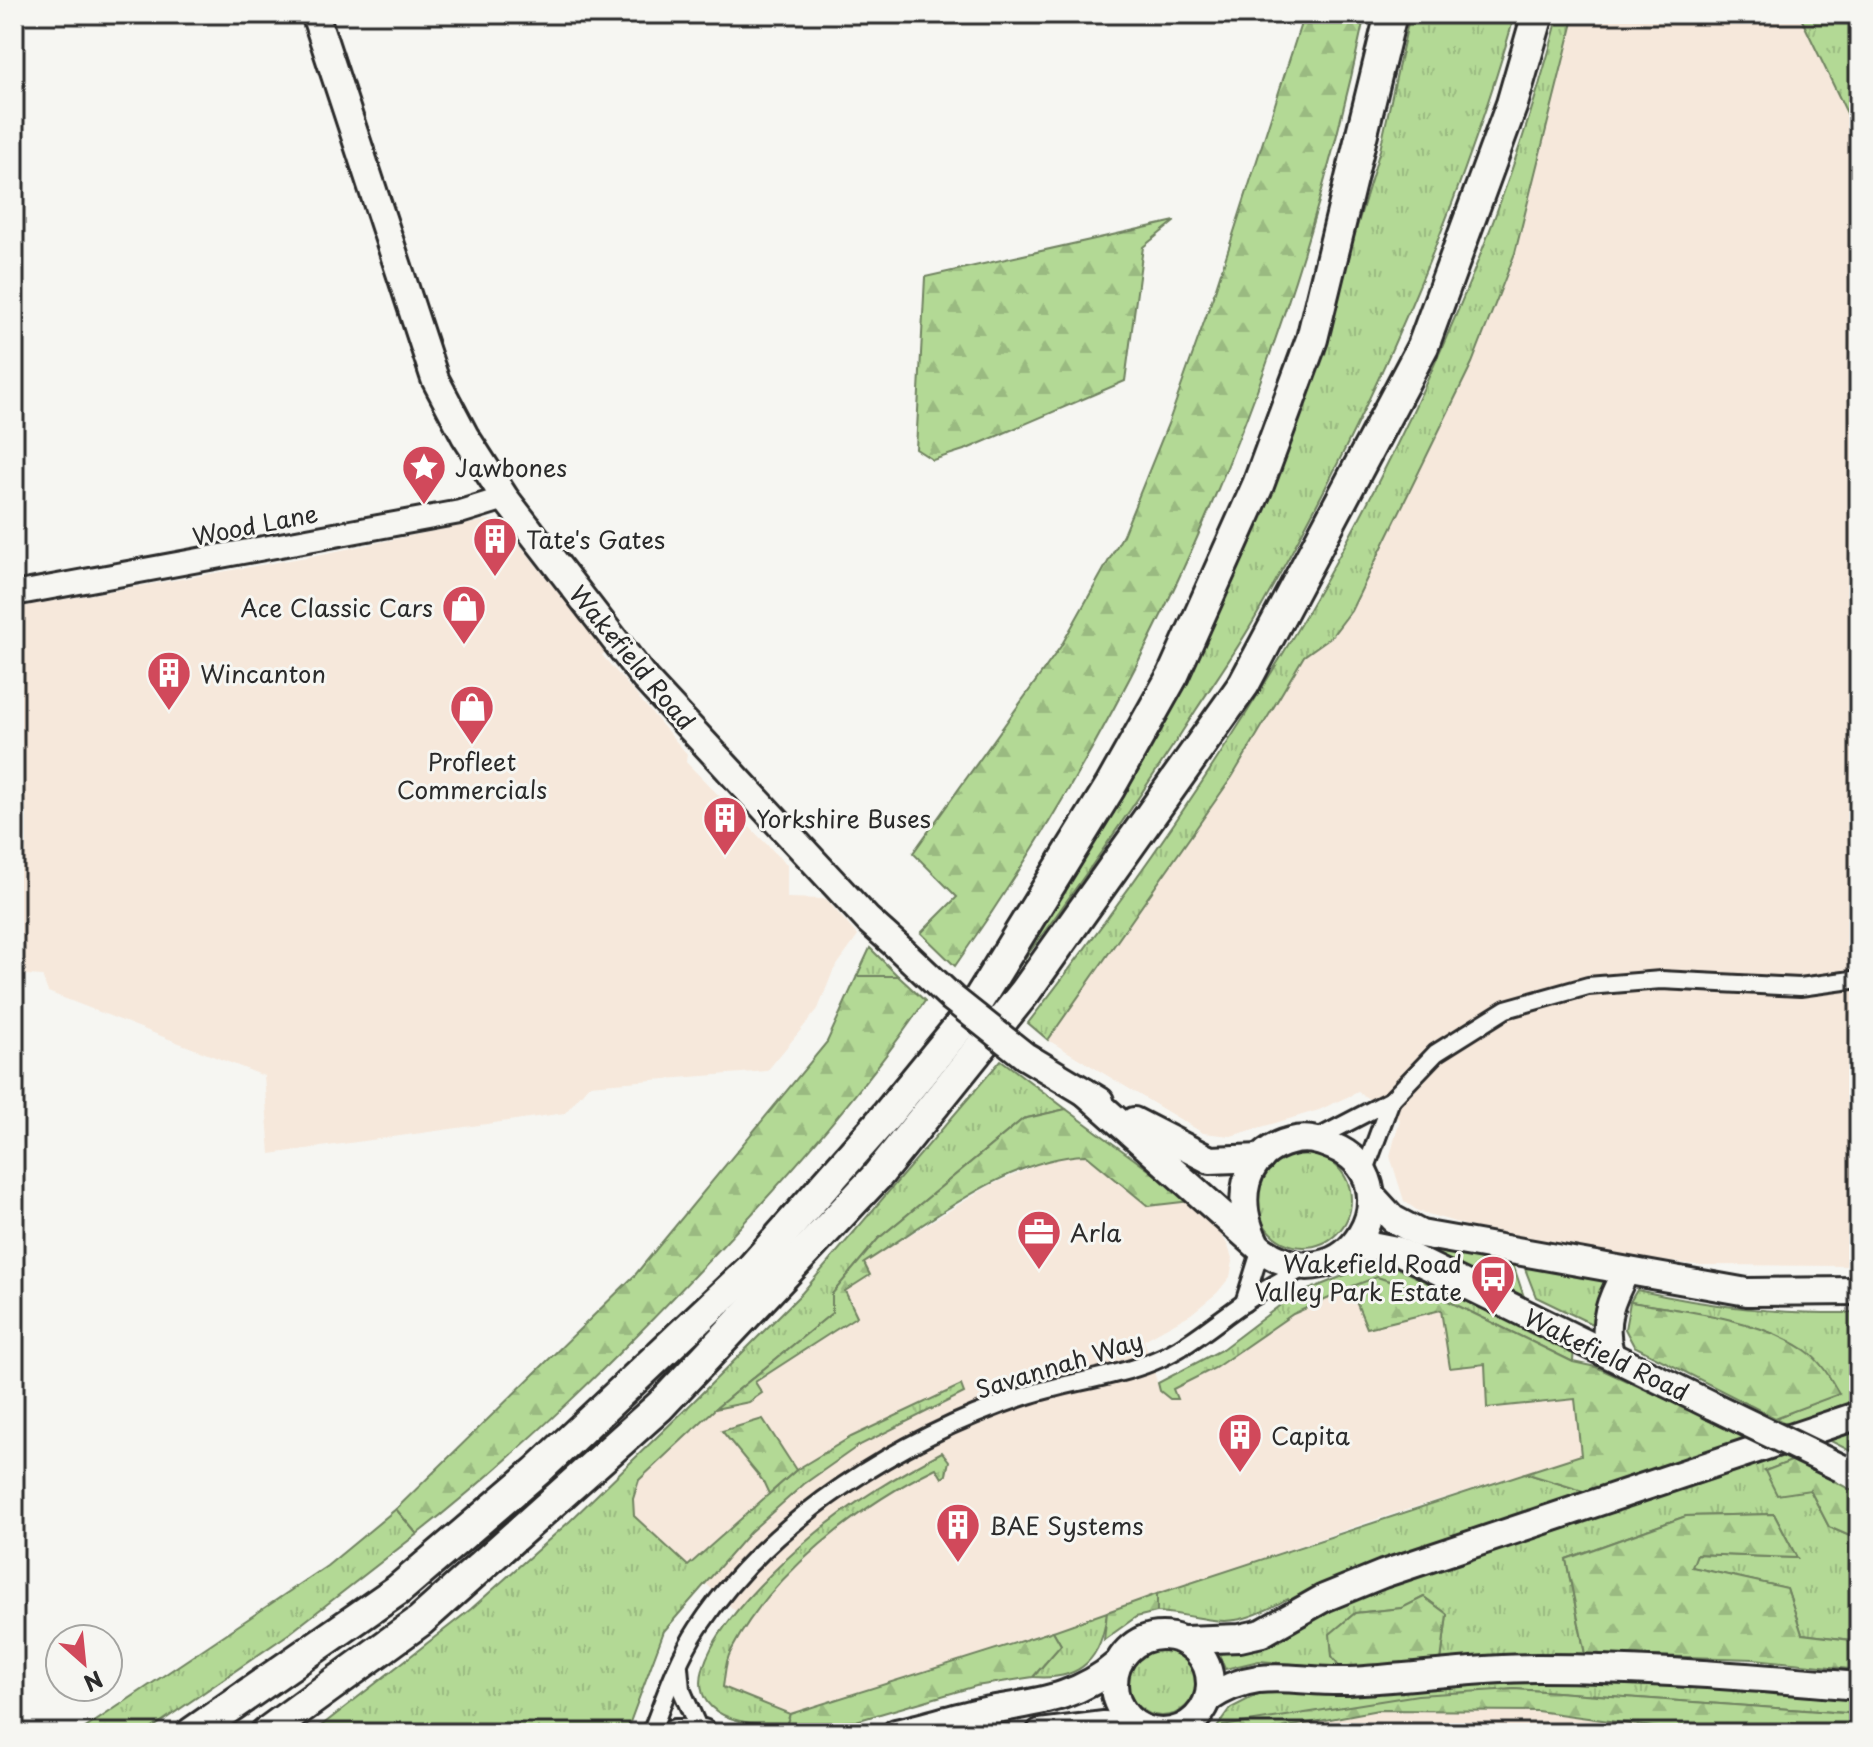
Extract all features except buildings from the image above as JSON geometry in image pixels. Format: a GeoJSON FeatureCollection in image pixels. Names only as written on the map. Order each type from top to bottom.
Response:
{"type":"FeatureCollection","features":[{"type":"Feature","properties":{"kind":"highway"},"geometry":{"type":"LineString","coordinates":[[192,1733],[399,1589],[537,1471],[752,1268],[886,1116],[971,1012],[1110,787],[1173,675],[1258,485],[1312,339],[1391,14]]}},
{"type":"Feature","properties":{"kind":"highway"},"geometry":{"type":"LineString","coordinates":[[266,1733],[420,1621],[660,1406],[877,1176],[1025,992],[1244,684],[1415,360],[1512,104],[1538,14]]}},
{"type":"Feature","properties":{"kind":"main road","name":"Wakefield Road"},"geometry":{"type":"LineString","coordinates":[[315,14],[435,379],[465,436],[505,498],[645,679],[868,920],[952,998],[1025,1056],[1210,1160],[1261,1158],[1283,1143],[1316,1139]]}},
{"type":"Feature","properties":{"kind":"main road","name":"Wakefield Road"},"geometry":{"type":"LineString","coordinates":[[1085,1092],[1277,1261],[1303,1268],[1329,1263],[1352,1249],[1376,1246],[1396,1250],[1850,1472]]}},
{"type":"Feature","properties":{"kind":"main road"},"geometry":{"type":"LineString","coordinates":[[1316,1139],[1344,1151],[1393,1219],[1421,1234],[1747,1292],[1859,1291]]}},
{"type":"Feature","properties":{"kind":"main road"},"geometry":{"type":"LineString","coordinates":[[1258,1246],[1245,1223],[1242,1200],[1247,1177],[1261,1158]]}},
{"type":"Feature","properties":{"kind":"main road"},"geometry":{"type":"LineString","coordinates":[[1352,1249],[1364,1233],[1370,1215],[1367,1184]]}},
{"type":"Feature","properties":{"kind":"main road"},"geometry":{"type":"LineString","coordinates":[[1610,1353],[1604,1333],[1607,1312],[1626,1271]]}},
{"type":"Feature","properties":{"kind":"main road"},"geometry":{"type":"LineString","coordinates":[[896,1733],[976,1713],[1063,1697],[1096,1682],[1138,1641],[1153,1636],[1184,1640],[1240,1638],[1262,1633],[1324,1598],[1383,1574],[1859,1415]]}},
{"type":"Feature","properties":{"kind":"main road"},"geometry":{"type":"LineString","coordinates":[[1040,1733],[1104,1725],[1160,1732],[1178,1730],[1202,1712],[1211,1682],[1207,1665],[1198,1650],[1184,1640]]}},
{"type":"Feature","properties":{"kind":"main road"},"geometry":{"type":"LineString","coordinates":[[1117,1664],[1114,1679],[1120,1708],[1142,1728]]}},
{"type":"Feature","properties":{"kind":"main road"},"geometry":{"type":"LineString","coordinates":[[1208,1699],[1228,1685],[1270,1676],[1338,1681],[1535,1668],[1693,1672],[1859,1686]]}},
{"type":"Feature","properties":{"kind":"street","name":"Wood Lane"},"geometry":{"type":"LineString","coordinates":[[14,594],[460,512],[505,498]]}},
{"type":"Feature","properties":{"kind":"street"},"geometry":{"type":"LineString","coordinates":[[1316,1139],[1391,1100],[1436,1053],[1506,1009],[1588,986],[1661,980],[1800,987],[1859,979]]}},
{"type":"Feature","properties":{"kind":"street"},"geometry":{"type":"LineString","coordinates":[[1367,1184],[1391,1100]]}},
{"type":"Feature","properties":{"kind":"street"},"geometry":{"type":"LineString","coordinates":[[1244,1303],[1258,1246]]}},
{"type":"Feature","properties":{"kind":"street","name":"Savannah Way"},"geometry":{"type":"LineString","coordinates":[[651,1733],[678,1661],[708,1616],[779,1537],[836,1491],[874,1466],[975,1415],[1029,1395],[1155,1361],[1201,1338],[1244,1303],[1303,1268]]}},
{"type":"Feature","properties":{"kind":"street"},"geometry":{"type":"LineString","coordinates":[[678,1661],[681,1689],[693,1733]]}},
{"type":"Feature","properties":{"kind":"shaded area"},"geometry":{"type":"Polygon","coordinates":[[[1575,14],[1799,14],[1859,138],[1859,1266],[1696,1265],[1594,1253],[1468,1226],[1418,1211],[1404,1201],[1390,1156],[1400,1119],[1358,1092],[1319,1110],[1231,1136],[1203,1133],[1048,1040],[1232,777],[1304,655],[1332,636],[1351,611],[1472,363],[1515,253],[1575,14]]]}},
{"type":"Feature","properties":{"kind":"shaded area"},"geometry":{"type":"Polygon","coordinates":[[[488,520],[502,522],[605,652],[602,655],[687,754],[686,762],[787,865],[787,898],[826,899],[858,936],[833,971],[818,1009],[767,1071],[589,1085],[565,1113],[270,1154],[264,1076],[48,992],[42,976],[14,974],[14,608],[312,556],[488,520]]]}},
{"type":"Feature","properties":{"kind":"shaded area"},"geometry":{"type":"Polygon","coordinates":[[[1086,1155],[1148,1206],[1191,1201],[1218,1228],[1233,1261],[1230,1277],[1217,1293],[1191,1314],[1144,1340],[1160,1391],[1177,1398],[1173,1389],[1215,1368],[1293,1314],[1350,1287],[1367,1328],[1441,1310],[1485,1364],[1488,1408],[1575,1398],[1581,1455],[1371,1521],[1053,1631],[790,1714],[722,1687],[729,1653],[748,1623],[634,1516],[633,1499],[639,1480],[715,1409],[749,1402],[754,1382],[857,1316],[845,1290],[864,1263],[989,1186],[1056,1156],[1086,1155]]]}},
{"type":"Feature","properties":{"kind":"shaded area"},"geometry":{"type":"Polygon","coordinates":[[[1378,1710],[1537,1711],[1696,1733],[1272,1733],[1272,1730],[1378,1710]]]}},
{"type":"Feature","properties":{"kind":"green space"},"geometry":{"type":"Polygon","coordinates":[[[1304,14],[1365,14],[1335,141],[1299,267],[1257,390],[1209,511],[1154,629],[1094,745],[1027,857],[955,966],[921,933],[957,897],[913,853],[1061,646],[1123,535],[1168,424],[1215,291],[1304,14]]]}},
{"type":"Feature","properties":{"kind":"green space"},"geometry":{"type":"Polygon","coordinates":[[[1410,14],[1515,14],[1465,170],[1436,246],[1371,396],[1251,626],[1131,809],[1017,969],[1010,963],[1069,873],[1322,343],[1380,150],[1410,14]]]}},
{"type":"Feature","properties":{"kind":"green space"},"geometry":{"type":"Polygon","coordinates":[[[1559,14],[1575,14],[1515,253],[1472,363],[1351,611],[1332,636],[1304,656],[1232,777],[1048,1040],[1028,1023],[1114,909],[1196,791],[1273,670],[1345,545],[1410,417],[1468,286],[1518,152],[1559,14]]]}},
{"type":"Feature","properties":{"kind":"green space"},"geometry":{"type":"Polygon","coordinates":[[[1799,14],[1859,14],[1859,138],[1799,14]]]}},
{"type":"Feature","properties":{"kind":"green space"},"geometry":{"type":"Polygon","coordinates":[[[1175,221],[1143,247],[1125,381],[967,449],[933,460],[916,449],[925,277],[1175,221]]]}},
{"type":"Feature","properties":{"kind":"green space"},"geometry":{"type":"Polygon","coordinates":[[[870,948],[898,976],[857,976],[870,948]]]}},
{"type":"Feature","properties":{"kind":"green space"},"geometry":{"type":"Polygon","coordinates":[[[857,976],[898,976],[925,1001],[823,1133],[677,1294],[533,1436],[417,1534],[396,1509],[635,1275],[827,1042],[857,976]]]}},
{"type":"Feature","properties":{"kind":"green space"},"geometry":{"type":"Polygon","coordinates":[[[1001,1060],[1066,1109],[1023,1119],[878,1239],[832,1294],[832,1313],[715,1409],[639,1480],[633,1499],[634,1516],[688,1566],[796,1470],[851,1437],[961,1385],[964,1393],[858,1446],[804,1484],[750,1532],[664,1631],[626,1733],[312,1733],[471,1609],[570,1521],[692,1403],[802,1293],[1001,1060]]]}},
{"type":"Feature","properties":{"kind":"green space"},"geometry":{"type":"Polygon","coordinates":[[[1066,1109],[1191,1201],[1148,1206],[1086,1155],[1027,1167],[970,1195],[864,1263],[870,1275],[845,1291],[857,1316],[755,1382],[762,1393],[749,1402],[715,1409],[832,1313],[832,1294],[878,1239],[1023,1119],[1066,1109]]]}},
{"type":"Feature","properties":{"kind":"green space"},"geometry":{"type":"Polygon","coordinates":[[[1304,1153],[1322,1156],[1337,1167],[1348,1182],[1351,1200],[1348,1218],[1337,1233],[1322,1244],[1304,1247],[1286,1244],[1271,1233],[1260,1218],[1257,1200],[1260,1182],[1271,1167],[1286,1156],[1304,1153]]]}},
{"type":"Feature","properties":{"kind":"green space"},"geometry":{"type":"Polygon","coordinates":[[[1423,1242],[1513,1264],[1524,1297],[1421,1247],[1423,1242]]]}},
{"type":"Feature","properties":{"kind":"green space"},"geometry":{"type":"Polygon","coordinates":[[[1370,1265],[1391,1265],[1497,1316],[1514,1318],[1574,1346],[1573,1362],[1446,1300],[1377,1277],[1293,1314],[1215,1368],[1173,1389],[1177,1399],[1170,1399],[1160,1391],[1158,1383],[1221,1350],[1291,1297],[1370,1265]]]}},
{"type":"Feature","properties":{"kind":"green space"},"geometry":{"type":"Polygon","coordinates":[[[1524,1266],[1610,1281],[1594,1325],[1536,1297],[1524,1266]]]}},
{"type":"Feature","properties":{"kind":"green space"},"geometry":{"type":"Polygon","coordinates":[[[1377,1277],[1446,1300],[1573,1362],[1596,1367],[1749,1437],[1586,1492],[1525,1473],[1581,1455],[1575,1399],[1487,1408],[1485,1364],[1450,1368],[1441,1310],[1367,1328],[1350,1287],[1377,1277]]]}},
{"type":"Feature","properties":{"kind":"green space"},"geometry":{"type":"Polygon","coordinates":[[[1637,1290],[1747,1309],[1859,1313],[1859,1401],[1789,1425],[1775,1418],[1839,1393],[1809,1354],[1787,1340],[1744,1324],[1630,1302],[1637,1290]]]}},
{"type":"Feature","properties":{"kind":"green space"},"geometry":{"type":"Polygon","coordinates":[[[1630,1302],[1720,1317],[1786,1339],[1816,1359],[1839,1394],[1775,1418],[1634,1346],[1625,1329],[1630,1302]]]}},
{"type":"Feature","properties":{"kind":"green space"},"geometry":{"type":"Polygon","coordinates":[[[763,1419],[796,1470],[769,1494],[763,1481],[722,1431],[763,1419]]]}},
{"type":"Feature","properties":{"kind":"green space"},"geometry":{"type":"Polygon","coordinates":[[[1859,1422],[1858,1455],[1819,1435],[1859,1422]]]}},
{"type":"Feature","properties":{"kind":"green space"},"geometry":{"type":"Polygon","coordinates":[[[1774,1450],[1794,1460],[1765,1471],[1810,1490],[1829,1527],[1859,1540],[1859,1641],[1802,1634],[1787,1588],[1691,1567],[1697,1554],[1797,1558],[1774,1514],[1686,1516],[1566,1559],[1585,1654],[1441,1661],[1447,1614],[1424,1597],[1403,1608],[1355,1613],[1331,1634],[1332,1656],[1341,1668],[1259,1661],[1225,1669],[1219,1654],[1258,1647],[1349,1598],[1774,1450]]]}},
{"type":"Feature","properties":{"kind":"green space"},"geometry":{"type":"Polygon","coordinates":[[[942,1452],[949,1461],[946,1475],[942,1478],[936,1468],[907,1483],[820,1544],[769,1595],[731,1651],[723,1687],[790,1714],[786,1726],[734,1719],[707,1702],[701,1678],[711,1648],[732,1617],[760,1585],[845,1511],[942,1452]]]}},
{"type":"Feature","properties":{"kind":"green space"},"geometry":{"type":"Polygon","coordinates":[[[1794,1460],[1859,1494],[1859,1540],[1829,1527],[1810,1490],[1777,1495],[1765,1471],[1794,1460]]]}},
{"type":"Feature","properties":{"kind":"green space"},"geometry":{"type":"Polygon","coordinates":[[[1525,1473],[1586,1492],[1363,1570],[1291,1604],[1287,1599],[1249,1617],[1222,1621],[1157,1612],[1157,1594],[1525,1473]]]}},
{"type":"Feature","properties":{"kind":"green space"},"geometry":{"type":"Polygon","coordinates":[[[396,1509],[417,1534],[290,1633],[145,1733],[78,1733],[124,1703],[327,1566],[396,1509]]]}},
{"type":"Feature","properties":{"kind":"green space"},"geometry":{"type":"Polygon","coordinates":[[[1774,1514],[1797,1558],[1697,1554],[1692,1567],[1787,1588],[1802,1634],[1859,1641],[1859,1670],[1754,1659],[1585,1654],[1566,1559],[1686,1516],[1774,1514]]]}},
{"type":"Feature","properties":{"kind":"green space"},"geometry":{"type":"Polygon","coordinates":[[[1157,1594],[1157,1612],[1136,1617],[1104,1640],[1107,1612],[1157,1594]]]}},
{"type":"Feature","properties":{"kind":"green space"},"geometry":{"type":"Polygon","coordinates":[[[1424,1597],[1447,1614],[1441,1661],[1341,1668],[1332,1656],[1330,1634],[1355,1613],[1402,1608],[1424,1597]]]}},
{"type":"Feature","properties":{"kind":"green space"},"geometry":{"type":"Polygon","coordinates":[[[1107,1612],[1100,1642],[1086,1663],[1065,1675],[1033,1677],[1061,1645],[1053,1631],[1107,1612]]]}},
{"type":"Feature","properties":{"kind":"green space"},"geometry":{"type":"Polygon","coordinates":[[[1053,1631],[1061,1645],[1033,1677],[976,1686],[856,1721],[786,1726],[790,1714],[1053,1631]]]}},
{"type":"Feature","properties":{"kind":"green space"},"geometry":{"type":"Polygon","coordinates":[[[1169,1648],[1190,1663],[1196,1682],[1194,1695],[1186,1706],[1169,1716],[1155,1716],[1138,1706],[1130,1695],[1128,1675],[1138,1658],[1149,1650],[1169,1648]]]}},
{"type":"Feature","properties":{"kind":"green space"},"geometry":{"type":"Polygon","coordinates":[[[1593,1677],[1859,1693],[1859,1714],[1514,1689],[1223,1726],[1222,1733],[1213,1733],[1231,1708],[1264,1691],[1593,1677]]]}},
{"type":"Feature","properties":{"kind":"green space"},"geometry":{"type":"Polygon","coordinates":[[[1514,1689],[1859,1714],[1859,1733],[1696,1733],[1537,1711],[1378,1710],[1256,1733],[1222,1733],[1223,1726],[1418,1695],[1514,1689]]]}},
{"type":"Feature","properties":{"kind":"place","name":"Jawbones"},"geometry":{"type":"Point","coordinates":[424,506]}},
{"type":"Feature","properties":{"kind":"place","name":"Tate's Gates"},"geometry":{"type":"Point","coordinates":[495,578]}},
{"type":"Feature","properties":{"kind":"place","name":"Ace Classic Cars"},"geometry":{"type":"Point","coordinates":[464,646]}},
{"type":"Feature","properties":{"kind":"place","name":"Wincanton"},"geometry":{"type":"Point","coordinates":[169,712]}},
{"type":"Feature","properties":{"kind":"place","name":"Profleet Commercials"},"geometry":{"type":"Point","coordinates":[472,746]}},
{"type":"Feature","properties":{"kind":"place","name":"Yorkshire Buses"},"geometry":{"type":"Point","coordinates":[725,857]}},
{"type":"Feature","properties":{"kind":"place","name":"Arla"},"geometry":{"type":"Point","coordinates":[1039,1271]}},
{"type":"Feature","properties":{"kind":"place","name":"Wakefield Road Valley Park Estate"},"geometry":{"type":"Point","coordinates":[1493,1316]}},
{"type":"Feature","properties":{"kind":"place","name":"Capita"},"geometry":{"type":"Point","coordinates":[1240,1474]}},
{"type":"Feature","properties":{"kind":"place","name":"BAE Systems"},"geometry":{"type":"Point","coordinates":[958,1564]}}]}
